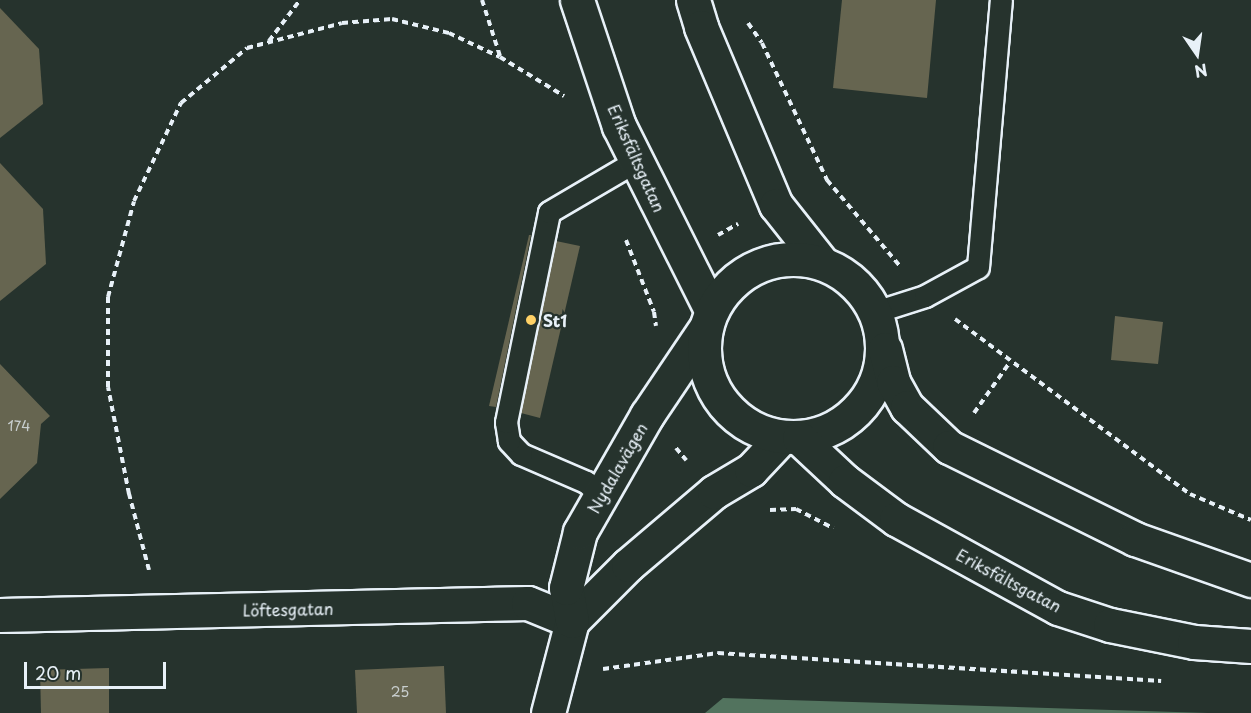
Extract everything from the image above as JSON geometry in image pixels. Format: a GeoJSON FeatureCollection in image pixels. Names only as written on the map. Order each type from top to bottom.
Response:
{"type":"FeatureCollection","features":[{"type":"Feature","properties":{"kind":"street","name":"Eriksfältsgatan"},"geometry":{"type":"LineString","coordinates":[[577,0],[619,126],[681,254],[708,320]]}},
{"type":"Feature","properties":{"kind":"street"},"geometry":{"type":"LineString","coordinates":[[693,0],[776,205],[822,263],[854,282],[879,327],[892,382],[907,407],[949,447],[1135,539],[1251,580]]}},
{"type":"Feature","properties":{"kind":"street"},"geometry":{"type":"LineString","coordinates":[[791,438],[754,429],[737,418],[712,388],[704,359],[708,320],[730,283],[758,265],[790,259],[822,263]]}},
{"type":"Feature","properties":{"kind":"street","name":"Nydalavägen"},"geometry":{"type":"LineString","coordinates":[[548,713],[572,621],[566,588],[580,532],[647,415],[708,320]]}},
{"type":"Feature","properties":{"kind":"street"},"geometry":{"type":"LineString","coordinates":[[572,621],[628,565],[714,492],[751,470],[791,438],[843,423],[861,408],[881,365],[879,327]]}},
{"type":"Feature","properties":{"kind":"street","name":"Eriksfältsgatan"},"geometry":{"type":"LineString","coordinates":[[791,438],[896,519],[1058,608],[1110,625],[1194,642],[1251,646]]}},
{"type":"Feature","properties":{"kind":"street","name":"Löftesgatan"},"geometry":{"type":"LineString","coordinates":[[0,615],[528,603],[572,621]]}},
{"type":"Feature","properties":{"kind":"lane"},"geometry":{"type":"LineString","coordinates":[[879,327],[925,296],[978,267],[1001,0]]}},
{"type":"Feature","properties":{"kind":"lane"},"geometry":{"type":"LineString","coordinates":[[601,496],[586,483],[521,454],[509,441],[506,422],[549,212],[636,161]]}},
{"type":"Feature","properties":{"kind":"path"},"geometry":{"type":"LineString","coordinates":[[268,41],[300,0]]}},
{"type":"Feature","properties":{"kind":"path"},"geometry":{"type":"LineString","coordinates":[[482,0],[500,57]]}},
{"type":"Feature","properties":{"kind":"path"},"geometry":{"type":"LineString","coordinates":[[160,612],[129,494],[108,387],[108,297],[134,201],[181,103],[247,48],[342,23],[392,19],[449,33],[500,57],[573,101]]}},
{"type":"Feature","properties":{"kind":"path"},"geometry":{"type":"LineString","coordinates":[[641,277],[681,254],[827,180]]}},
{"type":"Feature","properties":{"kind":"path"},"geometry":{"type":"LineString","coordinates":[[767,511],[796,509],[842,533]]}},
{"type":"Feature","properties":{"kind":"path"},"geometry":{"type":"LineString","coordinates":[[597,670],[718,653],[1168,681]]}},
{"type":"Feature","properties":{"kind":"green space"},"geometry":{"type":"Polygon","coordinates":[[[723,698],[1208,713],[705,713],[723,698]]]}},
{"type":"Feature","properties":{"kind":"building"},"geometry":{"type":"Polygon","coordinates":[[[842,0],[936,0],[927,98],[833,88],[842,0]]]}},
{"type":"Feature","properties":{"kind":"building"},"geometry":{"type":"Polygon","coordinates":[[[0,8],[39,49],[43,104],[0,138],[0,8]]]}},
{"type":"Feature","properties":{"kind":"building"},"geometry":{"type":"Polygon","coordinates":[[[0,163],[43,209],[46,264],[0,301],[0,163]]]}},
{"type":"Feature","properties":{"kind":"building"},"geometry":{"type":"Polygon","coordinates":[[[529,235],[531,235],[496,407],[489,406],[529,235]]]}},
{"type":"Feature","properties":{"kind":"building"},"geometry":{"type":"Polygon","coordinates":[[[556,241],[580,246],[540,418],[521,413],[556,241]]]}},
{"type":"Feature","properties":{"kind":"building"},"geometry":{"type":"Polygon","coordinates":[[[1115,316],[1163,322],[1158,364],[1111,360],[1115,316]]]}},
{"type":"Feature","properties":{"kind":"building"},"geometry":{"type":"Polygon","coordinates":[[[0,364],[50,416],[41,424],[37,463],[0,499],[0,364]]]}},
{"type":"Feature","properties":{"kind":"building"},"geometry":{"type":"Polygon","coordinates":[[[444,666],[446,713],[357,713],[355,670],[444,666]]]}},
{"type":"Feature","properties":{"kind":"building"},"geometry":{"type":"Polygon","coordinates":[[[109,668],[109,713],[41,713],[40,670],[109,668]]]}},
{"type":"Feature","properties":{"kind":"place","name":"St1"},"geometry":{"type":"Point","coordinates":[531,320]}}]}
